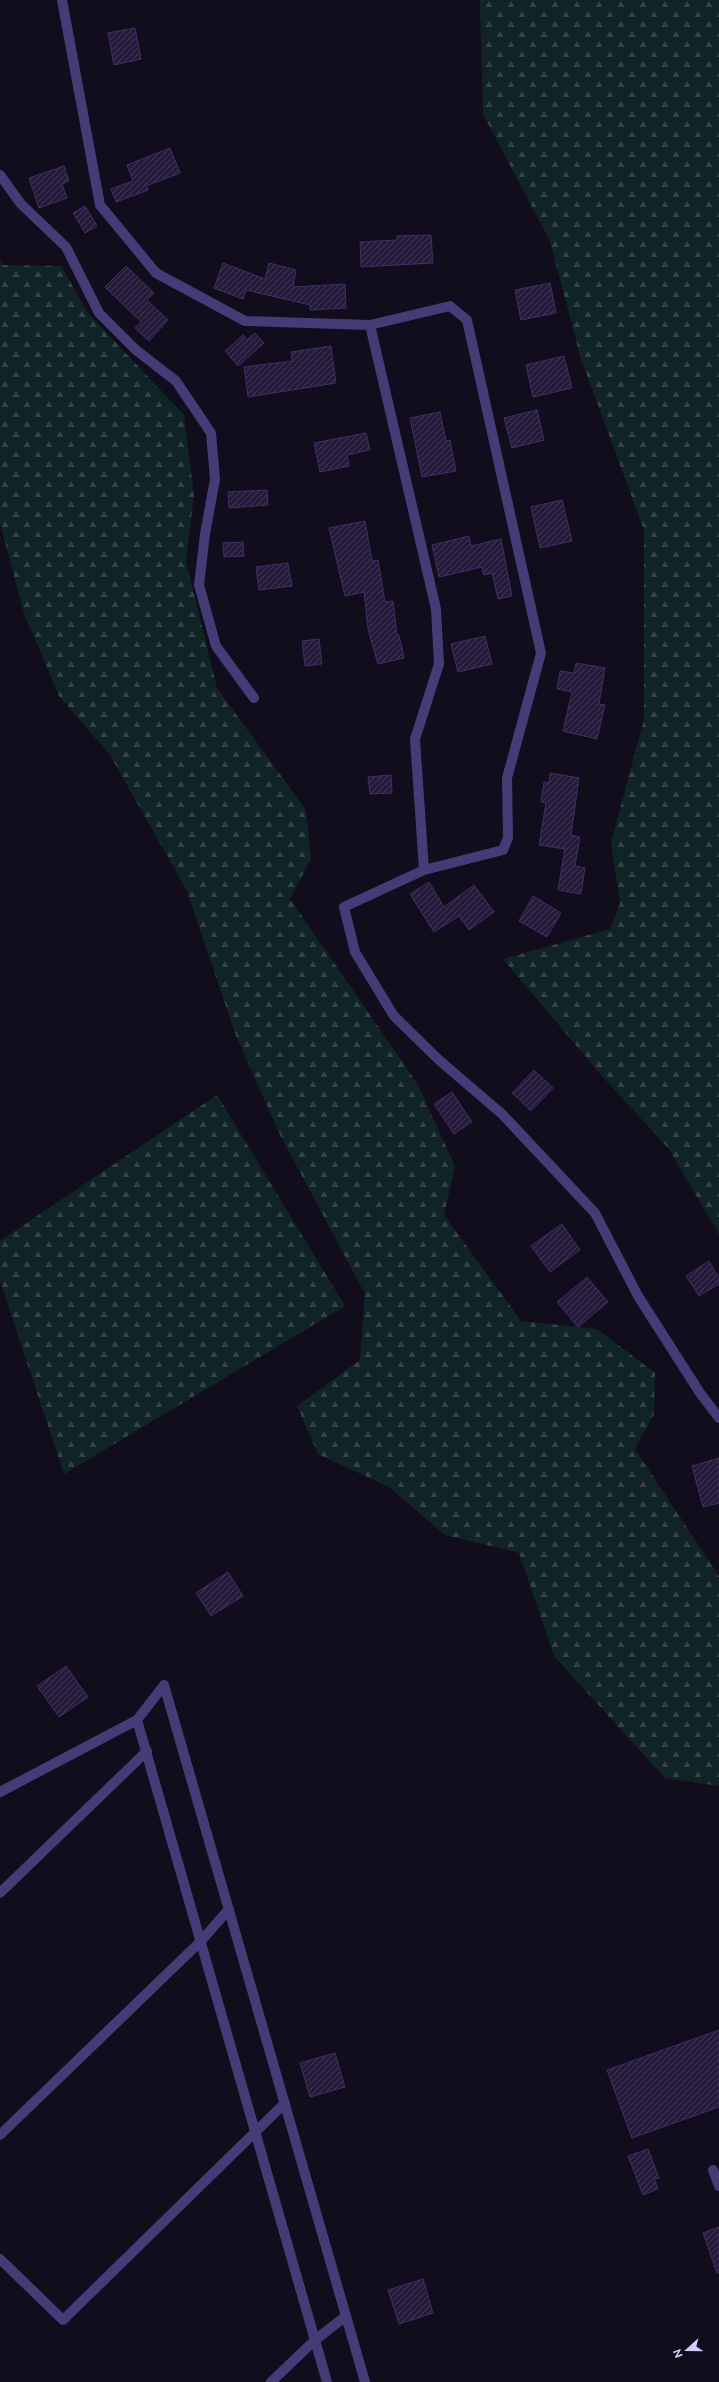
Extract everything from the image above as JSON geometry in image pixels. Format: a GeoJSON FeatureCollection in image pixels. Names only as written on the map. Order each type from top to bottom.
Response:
{"type":"FeatureCollection","features":[{"type":"Feature","properties":{"kind":"street"},"geometry":{"type":"LineString","coordinates":[[62,0],[100,205],[156,273],[245,321],[370,325],[450,306],[467,320],[541,653],[507,778],[508,838],[503,850],[424,870],[344,907],[355,952],[394,1016],[439,1060],[502,1114],[595,1213],[638,1296],[700,1393],[719,1418]]}},
{"type":"Feature","properties":{"kind":"street"},"geometry":{"type":"LineString","coordinates":[[0,175],[21,204],[66,247],[99,312],[136,350],[176,381],[211,433],[215,478],[205,534],[199,585],[216,646],[254,698]]}},
{"type":"Feature","properties":{"kind":"street"},"geometry":{"type":"LineString","coordinates":[[370,325],[436,609],[439,664],[415,739],[424,870]]}},
{"type":"Feature","properties":{"kind":"street"},"geometry":{"type":"LineString","coordinates":[[0,1792],[138,1720],[164,1685],[365,2382]]}},
{"type":"Feature","properties":{"kind":"street"},"geometry":{"type":"LineString","coordinates":[[138,1720],[327,2382]]}},
{"type":"Feature","properties":{"kind":"street"},"geometry":{"type":"LineString","coordinates":[[0,1893],[147,1751]]}},
{"type":"Feature","properties":{"kind":"street"},"geometry":{"type":"LineString","coordinates":[[0,2135],[201,1940],[229,1909]]}},
{"type":"Feature","properties":{"kind":"street"},"geometry":{"type":"LineString","coordinates":[[0,2259],[63,2320],[255,2130],[285,2103]]}},
{"type":"Feature","properties":{"kind":"street"},"geometry":{"type":"LineString","coordinates":[[713,2170],[719,2186]]}},
{"type":"Feature","properties":{"kind":"street"},"geometry":{"type":"LineString","coordinates":[[271,2382],[315,2340],[346,2316]]}},
{"type":"Feature","properties":{"kind":"green space"},"geometry":{"type":"Polygon","coordinates":[[[480,0],[719,0],[719,1234],[668,1148],[602,1076],[503,959],[610,929],[620,903],[611,843],[644,719],[644,530],[581,359],[550,241],[483,114],[480,0]]]}},
{"type":"Feature","properties":{"kind":"green space"},"geometry":{"type":"Polygon","coordinates":[[[0,261],[3,265],[61,266],[88,313],[184,415],[194,495],[186,561],[217,688],[306,810],[311,859],[290,899],[417,1083],[455,1166],[444,1215],[521,1321],[597,1329],[655,1373],[654,1414],[635,1449],[719,1576],[719,1786],[665,1778],[554,1656],[519,1553],[445,1535],[389,1487],[318,1454],[297,1406],[360,1360],[365,1294],[280,1135],[236,1036],[187,891],[110,755],[59,696],[24,613],[0,523],[0,261]]]}},
{"type":"Feature","properties":{"kind":"green space"},"geometry":{"type":"Polygon","coordinates":[[[217,1095],[345,1306],[64,1474],[0,1281],[0,1241],[217,1095]]]}},
{"type":"Feature","properties":{"kind":"building"},"geometry":{"type":"Polygon","coordinates":[[[135,28],[141,59],[114,65],[108,33],[135,28]]]}},
{"type":"Feature","properties":{"kind":"building"},"geometry":{"type":"Polygon","coordinates":[[[170,148],[180,173],[146,186],[148,190],[116,202],[111,189],[133,181],[127,165],[170,148]]]}},
{"type":"Feature","properties":{"kind":"building"},"geometry":{"type":"Polygon","coordinates":[[[64,166],[69,181],[62,184],[67,198],[39,208],[29,178],[64,166]]]}},
{"type":"Feature","properties":{"kind":"building"},"geometry":{"type":"Polygon","coordinates":[[[85,206],[97,226],[85,233],[73,213],[85,206]]]}},
{"type":"Feature","properties":{"kind":"building"},"geometry":{"type":"Polygon","coordinates":[[[431,235],[433,263],[361,267],[360,242],[397,240],[397,236],[431,235]]]}},
{"type":"Feature","properties":{"kind":"building"},"geometry":{"type":"Polygon","coordinates":[[[223,263],[265,279],[269,263],[296,270],[293,287],[345,284],[346,308],[310,310],[310,305],[246,290],[243,299],[214,288],[223,263]]]}},
{"type":"Feature","properties":{"kind":"building"},"geometry":{"type":"Polygon","coordinates":[[[126,266],[154,293],[147,300],[168,320],[149,341],[135,328],[141,322],[105,287],[126,266]]]}},
{"type":"Feature","properties":{"kind":"building"},"geometry":{"type":"Polygon","coordinates":[[[550,283],[556,313],[521,320],[515,290],[550,283]]]}},
{"type":"Feature","properties":{"kind":"building"},"geometry":{"type":"Polygon","coordinates":[[[255,333],[264,343],[238,366],[225,351],[243,335],[247,340],[255,333]]]}},
{"type":"Feature","properties":{"kind":"building"},"geometry":{"type":"Polygon","coordinates":[[[331,346],[336,383],[248,397],[244,367],[292,361],[291,352],[331,346]]]}},
{"type":"Feature","properties":{"kind":"building"},"geometry":{"type":"Polygon","coordinates":[[[564,356],[572,388],[533,397],[526,365],[564,356]]]}},
{"type":"Feature","properties":{"kind":"building"},"geometry":{"type":"Polygon","coordinates":[[[537,410],[544,440],[512,448],[504,418],[537,410]]]}},
{"type":"Feature","properties":{"kind":"building"},"geometry":{"type":"Polygon","coordinates":[[[440,412],[446,441],[450,440],[456,471],[422,477],[410,418],[440,412]]]}},
{"type":"Feature","properties":{"kind":"building"},"geometry":{"type":"Polygon","coordinates":[[[366,433],[370,450],[347,455],[349,466],[320,472],[314,443],[366,433]]]}},
{"type":"Feature","properties":{"kind":"building"},"geometry":{"type":"Polygon","coordinates":[[[267,490],[268,505],[229,508],[228,492],[267,490]]]}},
{"type":"Feature","properties":{"kind":"building"},"geometry":{"type":"Polygon","coordinates":[[[562,500],[572,541],[540,548],[531,507],[562,500]]]}},
{"type":"Feature","properties":{"kind":"building"},"geometry":{"type":"Polygon","coordinates":[[[365,521],[372,561],[378,560],[385,602],[393,601],[397,635],[399,635],[404,658],[378,664],[368,629],[364,592],[345,596],[329,528],[365,521]]]}},
{"type":"Feature","properties":{"kind":"building"},"geometry":{"type":"Polygon","coordinates":[[[469,536],[471,546],[501,539],[512,596],[498,599],[492,573],[484,575],[482,567],[439,577],[432,545],[469,536]]]}},
{"type":"Feature","properties":{"kind":"building"},"geometry":{"type":"Polygon","coordinates":[[[243,542],[244,556],[224,557],[223,543],[243,542]]]}},
{"type":"Feature","properties":{"kind":"building"},"geometry":{"type":"Polygon","coordinates":[[[288,563],[292,586],[259,590],[256,567],[288,563]]]}},
{"type":"Feature","properties":{"kind":"building"},"geometry":{"type":"Polygon","coordinates":[[[485,636],[492,664],[458,672],[451,644],[485,636]]]}},
{"type":"Feature","properties":{"kind":"building"},"geometry":{"type":"Polygon","coordinates":[[[319,639],[322,664],[305,666],[302,641],[319,639]]]}},
{"type":"Feature","properties":{"kind":"building"},"geometry":{"type":"Polygon","coordinates":[[[576,663],[605,668],[599,704],[605,705],[597,739],[563,731],[572,692],[557,689],[560,671],[574,673],[576,663]]]}},
{"type":"Feature","properties":{"kind":"building"},"geometry":{"type":"Polygon","coordinates":[[[550,773],[579,778],[571,835],[580,837],[575,866],[585,868],[581,894],[558,890],[565,849],[539,845],[546,803],[541,802],[544,782],[549,783],[550,773]]]}},
{"type":"Feature","properties":{"kind":"building"},"geometry":{"type":"Polygon","coordinates":[[[391,775],[392,793],[370,794],[368,777],[391,775]]]}},
{"type":"Feature","properties":{"kind":"building"},"geometry":{"type":"Polygon","coordinates":[[[429,882],[444,907],[474,885],[494,912],[469,930],[459,916],[434,932],[410,894],[429,882]]]}},
{"type":"Feature","properties":{"kind":"building"},"geometry":{"type":"Polygon","coordinates":[[[533,896],[561,913],[547,937],[519,921],[533,896]]]}},
{"type":"Feature","properties":{"kind":"building"},"geometry":{"type":"Polygon","coordinates":[[[534,1070],[553,1088],[531,1111],[512,1093],[534,1070]]]}},
{"type":"Feature","properties":{"kind":"building"},"geometry":{"type":"Polygon","coordinates":[[[452,1092],[472,1122],[454,1134],[434,1104],[452,1092]]]}},
{"type":"Feature","properties":{"kind":"building"},"geometry":{"type":"Polygon","coordinates":[[[562,1224],[580,1250],[550,1272],[531,1246],[562,1224]]]}},
{"type":"Feature","properties":{"kind":"building"},"geometry":{"type":"Polygon","coordinates":[[[709,1261],[719,1278],[719,1284],[699,1296],[686,1276],[709,1261]]]}},
{"type":"Feature","properties":{"kind":"building"},"geometry":{"type":"Polygon","coordinates":[[[587,1277],[608,1302],[578,1327],[557,1302],[587,1277]]]}},
{"type":"Feature","properties":{"kind":"building"},"geometry":{"type":"Polygon","coordinates":[[[719,1458],[719,1503],[703,1507],[692,1466],[719,1458]]]}},
{"type":"Feature","properties":{"kind":"building"},"geometry":{"type":"Polygon","coordinates":[[[228,1572],[243,1596],[211,1616],[196,1593],[228,1572]]]}},
{"type":"Feature","properties":{"kind":"building"},"geometry":{"type":"Polygon","coordinates":[[[66,1666],[88,1697],[59,1717],[37,1686],[66,1666]]]}},
{"type":"Feature","properties":{"kind":"building"},"geometry":{"type":"Polygon","coordinates":[[[719,2030],[719,2107],[632,2138],[607,2070],[719,2030]]]}},
{"type":"Feature","properties":{"kind":"building"},"geometry":{"type":"Polygon","coordinates":[[[335,2053],[345,2087],[310,2097],[300,2063],[335,2053]]]}},
{"type":"Feature","properties":{"kind":"building"},"geometry":{"type":"Polygon","coordinates":[[[648,2149],[659,2178],[654,2179],[658,2189],[643,2195],[628,2156],[648,2149]]]}},
{"type":"Feature","properties":{"kind":"building"},"geometry":{"type":"Polygon","coordinates":[[[719,2227],[719,2273],[717,2273],[703,2233],[719,2227]]]}},
{"type":"Feature","properties":{"kind":"building"},"geometry":{"type":"Polygon","coordinates":[[[423,2279],[433,2313],[399,2324],[388,2290],[423,2279]]]}}]}
